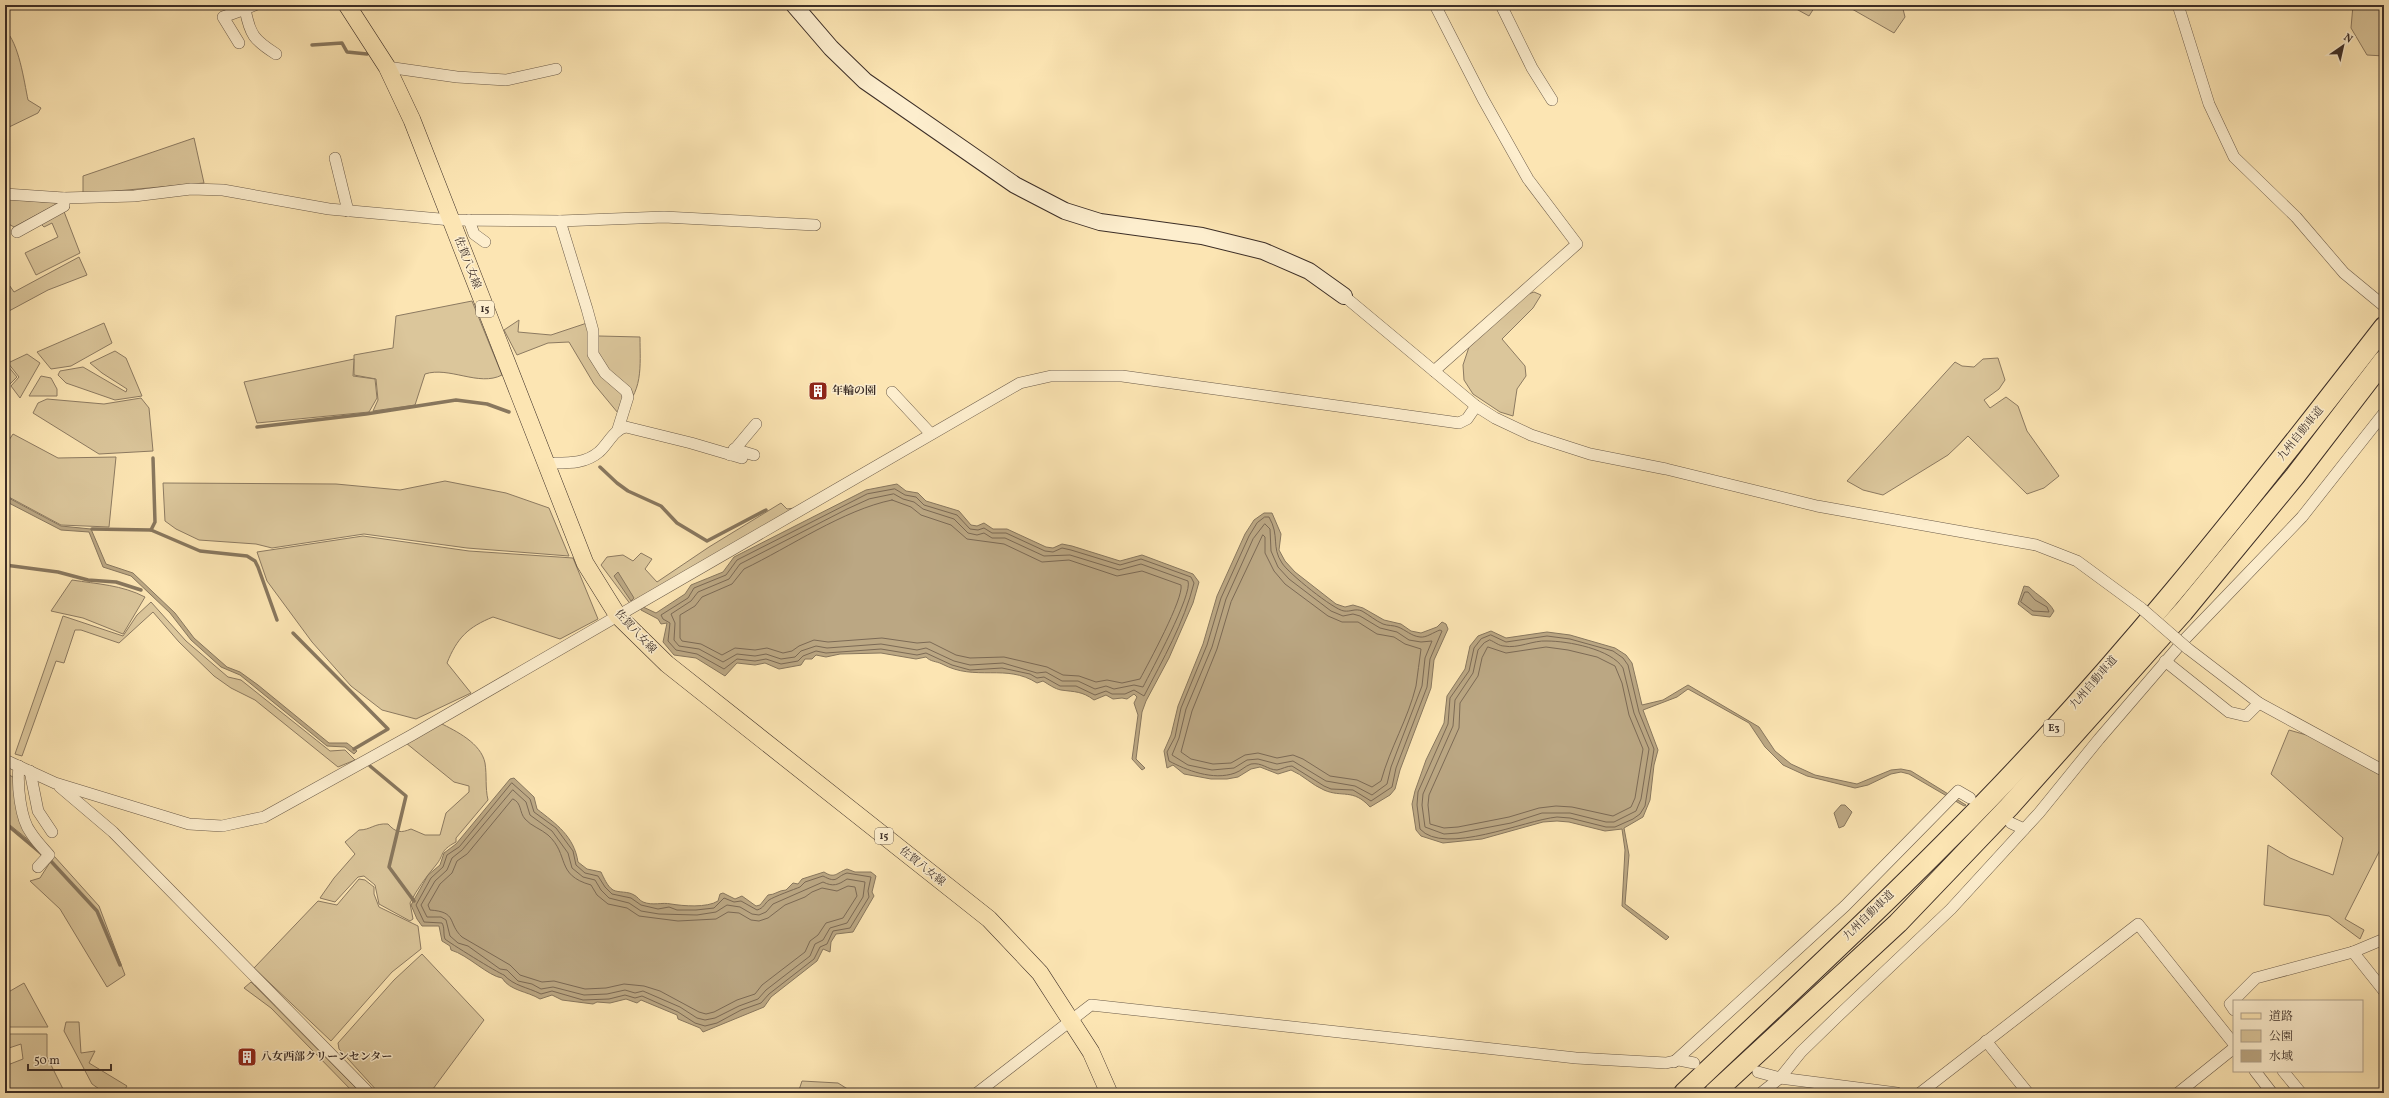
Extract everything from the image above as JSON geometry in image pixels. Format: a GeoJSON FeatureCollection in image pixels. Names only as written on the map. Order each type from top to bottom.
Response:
{"type":"FeatureCollection","features":[{"type":"Feature","properties":{"kind":"highway","name":"九州自動車道"},"geometry":{"type":"LineString","coordinates":[[1684,1093],[1949,840],[2051,731],[2157,611],[2303,432],[2384,327]]}},
{"type":"Feature","properties":{"kind":"highway","name":"九州自動車道"},"geometry":{"type":"LineString","coordinates":[[1714,1093],[1898,924],[2019,795],[2183,612],[2295,476],[2384,360]]}},
{"type":"Feature","properties":{"kind":"main road","name":"佐賀八女線"},"geometry":{"type":"LineString","coordinates":[[347,5],[387,67],[412,120],[585,562],[618,616],[667,664],[989,919],[1040,973],[1091,1052],[1109,1093]]}},
{"type":"Feature","properties":{"kind":"street"},"geometry":{"type":"LineString","coordinates":[[794,5],[831,48],[865,81],[1021,189],[1065,211],[1100,222],[1202,236],[1263,251],[1309,271],[1344,296],[1476,406],[1495,418],[1531,435],[1590,454],[1666,468],[1817,506],[2036,545],[2077,561],[2141,608],[2188,648],[2259,703],[2384,771]]}},
{"type":"Feature","properties":{"kind":"street"},"geometry":{"type":"LineString","coordinates":[[1434,371],[1577,244],[1528,178],[1483,100],[1435,5]]}},
{"type":"Feature","properties":{"kind":"street"},"geometry":{"type":"LineString","coordinates":[[1501,5],[1532,68],[1552,100]]}},
{"type":"Feature","properties":{"kind":"street"},"geometry":{"type":"LineString","coordinates":[[2178,5],[2209,104],[2234,157],[2296,217],[2344,273],[2384,306]]}},
{"type":"Feature","properties":{"kind":"street"},"geometry":{"type":"LineString","coordinates":[[239,42],[223,17],[250,7],[248,25],[257,42],[276,54]]}},
{"type":"Feature","properties":{"kind":"street"},"geometry":{"type":"LineString","coordinates":[[387,67],[457,76],[506,80],[556,69]]}},
{"type":"Feature","properties":{"kind":"street"},"geometry":{"type":"LineString","coordinates":[[335,158],[348,211]]}},
{"type":"Feature","properties":{"kind":"street"},"geometry":{"type":"LineString","coordinates":[[5,194],[64,198],[136,196],[191,189],[223,190],[348,211],[451,220],[560,221],[664,217],[815,224]]}},
{"type":"Feature","properties":{"kind":"street"},"geometry":{"type":"LineString","coordinates":[[17,232],[64,206],[64,198]]}},
{"type":"Feature","properties":{"kind":"street"},"geometry":{"type":"LineString","coordinates":[[469,220],[474,234],[485,242]]}},
{"type":"Feature","properties":{"kind":"street"},"geometry":{"type":"LineString","coordinates":[[555,463],[574,463],[589,458],[600,451],[618,429],[628,398],[626,391],[605,373],[593,354],[593,331],[560,221]]}},
{"type":"Feature","properties":{"kind":"street"},"geometry":{"type":"LineString","coordinates":[[5,760],[55,783],[189,824],[222,826],[264,817],[618,616],[1020,383],[1051,376],[1122,376],[1459,423],[1467,419],[1476,406]]}},
{"type":"Feature","properties":{"kind":"street"},"geometry":{"type":"LineString","coordinates":[[892,392],[931,434]]}},
{"type":"Feature","properties":{"kind":"street"},"geometry":{"type":"LineString","coordinates":[[1761,1093],[1780,1078],[1801,1052],[1951,909],[2024,829],[2165,661],[2216,605],[2302,517],[2384,413]]}},
{"type":"Feature","properties":{"kind":"street"},"geometry":{"type":"LineString","coordinates":[[732,452],[756,424]]}},
{"type":"Feature","properties":{"kind":"street"},"geometry":{"type":"LineString","coordinates":[[618,429],[626,427],[732,452],[754,455]]}},
{"type":"Feature","properties":{"kind":"street"},"geometry":{"type":"LineString","coordinates":[[732,452],[742,458]]}},
{"type":"Feature","properties":{"kind":"street"},"geometry":{"type":"LineString","coordinates":[[2165,661],[2229,712],[2246,716],[2259,703]]}},
{"type":"Feature","properties":{"kind":"street"},"geometry":{"type":"LineString","coordinates":[[19,766],[17,781],[25,820],[30,832],[49,855],[38,867]]}},
{"type":"Feature","properties":{"kind":"street"},"geometry":{"type":"LineString","coordinates":[[30,771],[38,812],[52,832]]}},
{"type":"Feature","properties":{"kind":"street"},"geometry":{"type":"LineString","coordinates":[[55,783],[114,832],[369,1093]]}},
{"type":"Feature","properties":{"kind":"street"},"geometry":{"type":"LineString","coordinates":[[1674,1062],[1845,906],[1958,791],[1970,798]]}},
{"type":"Feature","properties":{"kind":"street"},"geometry":{"type":"LineString","coordinates":[[2011,823],[2024,829]]}},
{"type":"Feature","properties":{"kind":"street"},"geometry":{"type":"LineString","coordinates":[[1920,1093],[1986,1040],[2138,924],[2233,1043]]}},
{"type":"Feature","properties":{"kind":"street"},"geometry":{"type":"LineString","coordinates":[[2234,1000],[2256,978],[2353,952],[2384,939]]}},
{"type":"Feature","properties":{"kind":"street"},"geometry":{"type":"LineString","coordinates":[[2353,952],[2384,991]]}},
{"type":"Feature","properties":{"kind":"street"},"geometry":{"type":"LineString","coordinates":[[977,1093],[1070,1019],[1091,1005],[1576,1058],[1666,1063],[1679,1060],[1694,1063]]}},
{"type":"Feature","properties":{"kind":"street"},"geometry":{"type":"LineString","coordinates":[[1986,1040],[2028,1093]]}},
{"type":"Feature","properties":{"kind":"street"},"geometry":{"type":"LineString","coordinates":[[2178,1093],[2233,1049]]}},
{"type":"Feature","properties":{"kind":"street"},"geometry":{"type":"LineString","coordinates":[[1758,1072],[1780,1078],[1897,1093]]}},
{"type":"Feature","properties":{"kind":"street"},"geometry":{"type":"LineString","coordinates":[[2256,1072],[2272,1093]]}},
{"type":"Feature","properties":{"kind":"street"},"geometry":{"type":"LineString","coordinates":[[2284,1072],[2301,1093]]}},
{"type":"Feature","properties":{"kind":"green space"},"geometry":{"type":"Polygon","coordinates":[[[1789,5],[1816,5],[1809,16],[1789,5]]]}},
{"type":"Feature","properties":{"kind":"green space"},"geometry":{"type":"Polygon","coordinates":[[[1845,5],[1902,5],[1905,17],[1894,33],[1845,5]]]}},
{"type":"Feature","properties":{"kind":"green space"},"geometry":{"type":"Polygon","coordinates":[[[2353,5],[2384,5],[2384,56],[2367,55],[2351,28],[2353,5]]]}},
{"type":"Feature","properties":{"kind":"green space"},"geometry":{"type":"Polygon","coordinates":[[[5,30],[10,36],[17,53],[23,73],[28,100],[41,108],[38,113],[5,129],[5,30]]]}},
{"type":"Feature","properties":{"kind":"green space"},"geometry":{"type":"Polygon","coordinates":[[[194,138],[204,183],[83,194],[83,176],[194,138]]]}},
{"type":"Feature","properties":{"kind":"green space"},"geometry":{"type":"Polygon","coordinates":[[[5,199],[59,203],[14,227],[5,222],[5,199]]]}},
{"type":"Feature","properties":{"kind":"green space"},"geometry":{"type":"Polygon","coordinates":[[[63,209],[80,253],[36,275],[25,253],[58,237],[52,223],[44,227],[40,223],[63,209]]]}},
{"type":"Feature","properties":{"kind":"green space"},"geometry":{"type":"Polygon","coordinates":[[[79,257],[87,275],[48,290],[9,311],[5,305],[5,279],[14,292],[79,257]]]}},
{"type":"Feature","properties":{"kind":"green space"},"geometry":{"type":"Polygon","coordinates":[[[1534,292],[1541,295],[1533,308],[1502,339],[1525,366],[1526,376],[1517,389],[1513,416],[1500,412],[1473,394],[1464,380],[1463,365],[1469,347],[1523,296],[1534,292]]]}},
{"type":"Feature","properties":{"kind":"green space"},"geometry":{"type":"Polygon","coordinates":[[[472,301],[502,375],[484,379],[444,372],[425,374],[415,405],[373,411],[378,400],[376,379],[354,375],[354,355],[393,348],[396,316],[472,301]]]}},
{"type":"Feature","properties":{"kind":"green space"},"geometry":{"type":"Polygon","coordinates":[[[519,320],[518,332],[551,335],[587,323],[599,336],[640,337],[639,379],[632,397],[618,413],[594,384],[569,342],[548,343],[517,355],[504,330],[519,320]]]}},
{"type":"Feature","properties":{"kind":"green space"},"geometry":{"type":"Polygon","coordinates":[[[104,323],[112,343],[71,366],[51,369],[37,352],[104,323]]]}},
{"type":"Feature","properties":{"kind":"green space"},"geometry":{"type":"Polygon","coordinates":[[[115,351],[126,358],[142,396],[115,400],[66,383],[58,375],[60,371],[83,367],[126,392],[127,389],[102,373],[90,363],[115,351]]]}},
{"type":"Feature","properties":{"kind":"green space"},"geometry":{"type":"Polygon","coordinates":[[[27,354],[40,363],[20,398],[11,386],[19,377],[8,363],[27,354]]]}},
{"type":"Feature","properties":{"kind":"green space"},"geometry":{"type":"Polygon","coordinates":[[[1998,358],[2005,380],[1999,389],[1984,400],[1990,408],[2006,397],[2018,406],[2027,431],[2059,476],[2044,488],[2027,494],[1968,436],[1948,455],[1883,495],[1863,490],[1847,481],[1955,362],[1962,366],[1974,367],[1983,359],[1998,358]]]}},
{"type":"Feature","properties":{"kind":"green space"},"geometry":{"type":"Polygon","coordinates":[[[354,359],[353,376],[375,379],[377,398],[369,412],[257,423],[244,382],[354,359]]]}},
{"type":"Feature","properties":{"kind":"green space"},"geometry":{"type":"Polygon","coordinates":[[[7,365],[17,377],[9,385],[5,381],[5,367],[7,365]]]}},
{"type":"Feature","properties":{"kind":"green space"},"geometry":{"type":"Polygon","coordinates":[[[41,376],[51,378],[57,389],[57,396],[29,396],[41,376]]]}},
{"type":"Feature","properties":{"kind":"green space"},"geometry":{"type":"Polygon","coordinates":[[[141,398],[149,408],[153,451],[99,454],[33,413],[38,403],[47,399],[104,404],[141,398]]]}},
{"type":"Feature","properties":{"kind":"green space"},"geometry":{"type":"Polygon","coordinates":[[[13,434],[58,458],[116,457],[109,527],[61,525],[5,495],[5,446],[13,434]]]}},
{"type":"Feature","properties":{"kind":"green space"},"geometry":{"type":"Polygon","coordinates":[[[445,481],[506,493],[549,508],[569,556],[467,548],[364,534],[272,548],[256,544],[199,540],[176,529],[165,521],[163,483],[336,484],[400,490],[445,481]]]}},
{"type":"Feature","properties":{"kind":"green space"},"geometry":{"type":"Polygon","coordinates":[[[781,503],[787,509],[795,508],[631,605],[601,565],[607,557],[623,555],[633,561],[641,553],[652,559],[645,569],[657,582],[709,547],[781,503]]]}},
{"type":"Feature","properties":{"kind":"green space"},"geometry":{"type":"Polygon","coordinates":[[[363,536],[469,551],[573,558],[598,619],[560,639],[493,617],[470,629],[464,634],[459,640],[447,663],[471,693],[416,719],[382,710],[351,686],[312,642],[267,581],[257,552],[363,536]]]}},
{"type":"Feature","properties":{"kind":"green space"},"geometry":{"type":"Polygon","coordinates":[[[72,580],[118,587],[145,597],[123,634],[83,618],[51,611],[72,580]]]}},
{"type":"Feature","properties":{"kind":"green space"},"geometry":{"type":"Polygon","coordinates":[[[151,602],[186,641],[228,677],[241,680],[330,751],[345,750],[355,760],[338,767],[255,700],[231,688],[214,676],[179,642],[153,612],[119,643],[81,630],[75,630],[64,663],[56,661],[22,756],[15,754],[63,616],[123,636],[137,615],[151,602]]]}},
{"type":"Feature","properties":{"kind":"green space"},"geometry":{"type":"Polygon","coordinates":[[[440,723],[467,738],[479,749],[485,763],[488,800],[456,838],[456,842],[445,850],[439,861],[419,888],[410,903],[413,919],[410,921],[379,904],[375,885],[364,876],[358,877],[335,902],[320,898],[334,878],[355,854],[345,842],[359,830],[388,824],[396,831],[411,829],[425,835],[440,835],[446,813],[469,792],[469,786],[454,782],[406,743],[440,723]]]}},
{"type":"Feature","properties":{"kind":"green space"},"geometry":{"type":"Polygon","coordinates":[[[2289,730],[2317,738],[2384,777],[2384,842],[2345,919],[2364,930],[2360,939],[2329,916],[2264,905],[2268,845],[2290,858],[2333,875],[2343,838],[2271,774],[2289,730]]]}},
{"type":"Feature","properties":{"kind":"green space"},"geometry":{"type":"Polygon","coordinates":[[[5,773],[13,777],[41,850],[5,821],[5,773]]]}},
{"type":"Feature","properties":{"kind":"green space"},"geometry":{"type":"Polygon","coordinates":[[[54,856],[99,906],[125,975],[107,987],[60,909],[30,881],[40,878],[54,856]]]}},
{"type":"Feature","properties":{"kind":"green space"},"geometry":{"type":"Polygon","coordinates":[[[359,879],[365,880],[374,887],[374,894],[379,907],[418,926],[421,949],[392,972],[331,1041],[254,968],[318,901],[337,905],[359,879]]]}},
{"type":"Feature","properties":{"kind":"green space"},"geometry":{"type":"Polygon","coordinates":[[[422,954],[484,1020],[430,1093],[379,1093],[339,1049],[338,1043],[394,980],[422,954]]]}},
{"type":"Feature","properties":{"kind":"green space"},"geometry":{"type":"Polygon","coordinates":[[[251,982],[361,1093],[354,1093],[271,1008],[244,988],[251,982]]]}},
{"type":"Feature","properties":{"kind":"green space"},"geometry":{"type":"Polygon","coordinates":[[[24,983],[48,1027],[5,1027],[5,994],[24,983]]]}},
{"type":"Feature","properties":{"kind":"green space"},"geometry":{"type":"Polygon","coordinates":[[[66,1022],[79,1022],[81,1053],[95,1051],[89,1063],[127,1086],[125,1089],[133,1093],[105,1093],[92,1084],[64,1031],[66,1022]]]}},
{"type":"Feature","properties":{"kind":"green space"},"geometry":{"type":"Polygon","coordinates":[[[7,1034],[47,1034],[47,1057],[65,1093],[5,1093],[5,1066],[23,1059],[21,1044],[9,1048],[7,1034]]]}},
{"type":"Feature","properties":{"kind":"green space"},"geometry":{"type":"Polygon","coordinates":[[[802,1081],[838,1083],[854,1093],[798,1093],[802,1081]]]}},
{"type":"Feature","properties":{"kind":"water"},"geometry":{"type":"Polygon","coordinates":[[[897,484],[906,491],[918,493],[926,501],[959,511],[971,525],[977,526],[984,523],[993,529],[1007,529],[1046,547],[1053,548],[1062,544],[1120,561],[1142,555],[1193,574],[1199,582],[1193,603],[1169,658],[1146,701],[1142,712],[1136,759],[1145,768],[1142,770],[1132,759],[1138,715],[1134,703],[1137,697],[1134,694],[1127,699],[1113,699],[1106,695],[1094,700],[1082,693],[1059,689],[1043,681],[1037,683],[1025,677],[1014,674],[967,672],[932,661],[926,657],[916,659],[881,653],[840,654],[826,657],[816,655],[812,659],[805,659],[801,665],[779,669],[765,663],[755,665],[737,663],[725,676],[696,658],[674,655],[663,642],[667,623],[661,624],[658,619],[641,610],[641,606],[656,613],[685,594],[691,585],[723,572],[734,557],[866,490],[897,484]]]}},
{"type":"Feature","properties":{"kind":"water"},"geometry":{"type":"Polygon","coordinates":[[[5,496],[61,526],[91,529],[106,564],[133,573],[175,613],[194,638],[227,667],[240,672],[258,685],[329,743],[347,743],[357,751],[354,754],[345,747],[327,746],[240,675],[221,667],[191,640],[170,613],[131,576],[103,567],[89,532],[61,530],[5,501],[5,496]]]}},
{"type":"Feature","properties":{"kind":"water"},"geometry":{"type":"Polygon","coordinates":[[[1264,513],[1272,513],[1281,534],[1279,550],[1285,561],[1295,572],[1336,604],[1345,607],[1353,605],[1363,608],[1384,620],[1401,624],[1411,631],[1421,633],[1437,627],[1442,622],[1446,624],[1448,629],[1434,660],[1431,688],[1400,770],[1395,789],[1390,795],[1370,807],[1364,801],[1353,795],[1324,790],[1291,770],[1278,774],[1260,767],[1251,769],[1238,777],[1211,779],[1184,774],[1173,765],[1167,768],[1164,751],[1171,735],[1178,706],[1203,644],[1217,596],[1245,534],[1254,520],[1264,513]]]}},
{"type":"Feature","properties":{"kind":"water"},"geometry":{"type":"Polygon","coordinates":[[[618,572],[634,598],[631,601],[614,576],[618,572]]]}},
{"type":"Feature","properties":{"kind":"water"},"geometry":{"type":"Polygon","coordinates":[[[2024,586],[2029,587],[2052,607],[2054,611],[2050,617],[2032,615],[2018,604],[2024,586]]]}},
{"type":"Feature","properties":{"kind":"water"},"geometry":{"type":"Polygon","coordinates":[[[1491,631],[1506,638],[1547,632],[1570,635],[1615,648],[1626,655],[1632,663],[1642,705],[1663,700],[1688,685],[1759,727],[1775,751],[1791,764],[1815,775],[1857,784],[1891,770],[1901,769],[1911,771],[1966,805],[1964,806],[1909,774],[1901,772],[1891,774],[1868,785],[1855,788],[1807,776],[1783,765],[1765,747],[1749,723],[1688,689],[1677,697],[1643,710],[1658,750],[1654,765],[1650,800],[1643,817],[1624,828],[1629,855],[1625,904],[1669,937],[1666,940],[1622,906],[1625,850],[1622,829],[1605,831],[1569,822],[1543,822],[1482,839],[1443,843],[1421,836],[1416,830],[1412,804],[1415,791],[1426,760],[1444,723],[1447,696],[1465,669],[1470,646],[1478,636],[1491,631]]]}},
{"type":"Feature","properties":{"kind":"water"},"geometry":{"type":"Polygon","coordinates":[[[514,778],[534,797],[537,809],[563,831],[573,845],[578,862],[587,869],[601,872],[607,884],[613,890],[632,894],[643,902],[650,904],[701,906],[718,901],[720,894],[723,893],[735,899],[742,896],[756,906],[760,905],[768,895],[786,890],[793,883],[798,884],[802,879],[824,872],[831,875],[836,875],[847,869],[855,872],[871,872],[876,876],[872,892],[874,896],[853,932],[836,934],[831,942],[830,952],[823,949],[817,961],[771,997],[764,1007],[703,1032],[700,1028],[678,1019],[677,1015],[641,1000],[637,1003],[626,999],[610,1003],[597,1002],[593,1004],[562,1000],[552,995],[540,999],[509,986],[502,978],[451,950],[450,946],[442,941],[439,926],[422,926],[411,905],[428,875],[440,865],[444,853],[456,844],[510,779],[514,778]]]}},
{"type":"Feature","properties":{"kind":"water"},"geometry":{"type":"Polygon","coordinates":[[[1841,805],[1845,805],[1852,812],[1844,826],[1839,828],[1834,813],[1841,805]]]}},
{"type":"Feature","properties":{"kind":"waterway"},"geometry":{"type":"LineString","coordinates":[[312,45],[342,43],[347,52],[367,54]]}},
{"type":"Feature","properties":{"kind":"waterway"},"geometry":{"type":"LineString","coordinates":[[257,427],[366,414],[456,400],[487,404],[509,412]]}},
{"type":"Feature","properties":{"kind":"waterway"},"geometry":{"type":"LineString","coordinates":[[151,530],[155,522],[153,458]]}},
{"type":"Feature","properties":{"kind":"waterway"},"geometry":{"type":"LineString","coordinates":[[600,467],[628,491],[661,506],[677,523],[707,541],[766,510]]}},
{"type":"Feature","properties":{"kind":"waterway"},"geometry":{"type":"LineString","coordinates":[[92,529],[151,530],[200,551],[247,556],[255,561],[258,567],[277,620]]}},
{"type":"Feature","properties":{"kind":"waterway"},"geometry":{"type":"LineString","coordinates":[[5,565],[58,572],[88,580],[116,582],[141,590]]}},
{"type":"Feature","properties":{"kind":"waterway"},"geometry":{"type":"LineString","coordinates":[[293,633],[388,729],[354,749]]}},
{"type":"Feature","properties":{"kind":"waterway"},"geometry":{"type":"LineString","coordinates":[[370,766],[406,796],[389,867],[414,901]]}},
{"type":"Feature","properties":{"kind":"waterway"},"geometry":{"type":"LineString","coordinates":[[5,823],[43,855]]}},
{"type":"Feature","properties":{"kind":"waterway"},"geometry":{"type":"LineString","coordinates":[[48,858],[97,911],[120,965]]}},
{"type":"Feature","properties":{"kind":"place","name":"年輪の園"},"geometry":{"type":"Point","coordinates":[818,391]}},
{"type":"Feature","properties":{"kind":"place","name":"八女西部クリーンセンター"},"geometry":{"type":"Point","coordinates":[247,1057]}}]}
